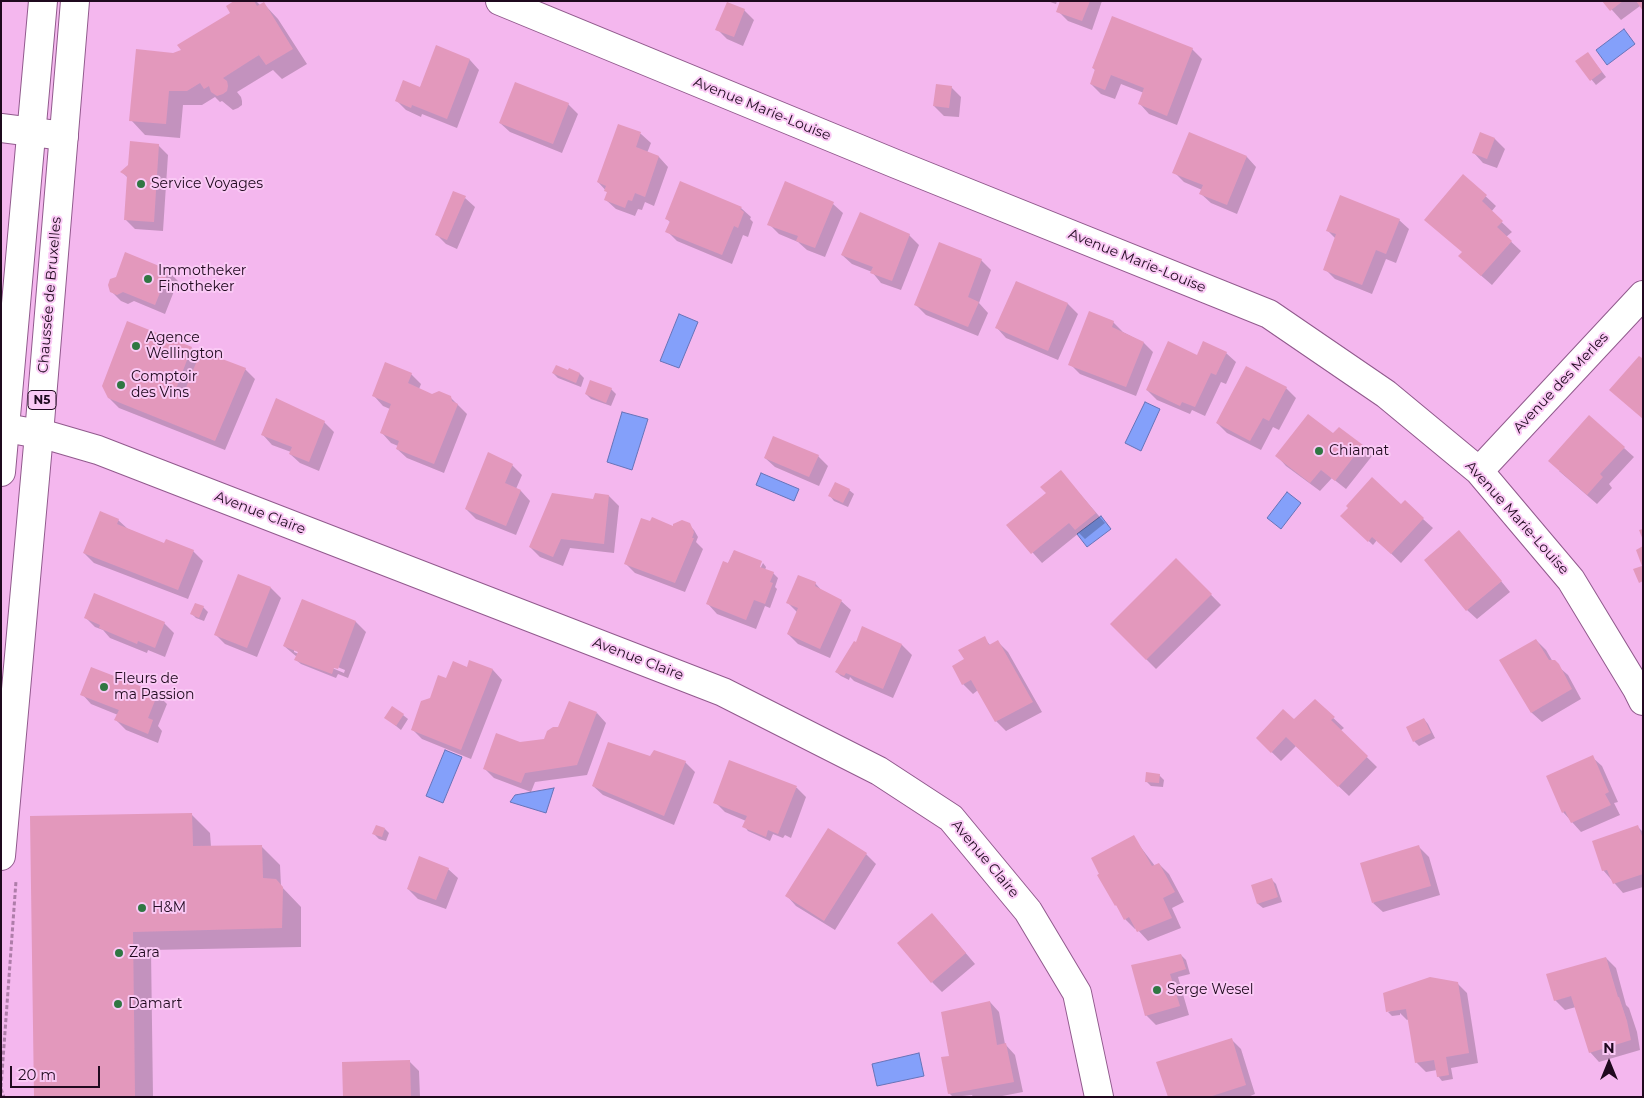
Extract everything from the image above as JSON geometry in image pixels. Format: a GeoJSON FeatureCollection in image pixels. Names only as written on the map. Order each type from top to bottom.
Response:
{"type":"FeatureCollection","features":[{"type":"Feature","properties":{"kind":"street","name":"N5"},"geometry":{"type":"LineString","coordinates":[[1,472],[43,1]]}},
{"type":"Feature","properties":{"kind":"street","name":"Chaussée de Bruxelles"},"geometry":{"type":"LineString","coordinates":[[1,856],[4,803],[39,434],[75,1]]}},
{"type":"Feature","properties":{"kind":"street","name":"Avenue Marie-Louise"},"geometry":{"type":"LineString","coordinates":[[500,1],[896,164],[1269,314],[1386,394],[1478,471],[1571,580],[1643,701]]}},
{"type":"Feature","properties":{"kind":"street"},"geometry":{"type":"LineString","coordinates":[[1,128],[64,136]]}},
{"type":"Feature","properties":{"kind":"street","name":"Avenue des Merles"},"geometry":{"type":"LineString","coordinates":[[1478,471],[1643,295]]}},
{"type":"Feature","properties":{"kind":"street","name":"Avenue Claire"},"geometry":{"type":"LineString","coordinates":[[6,428],[39,434],[98,450],[723,692],[880,771],[951,818],[1028,911],[1077,993],[1099,1097]]}},
{"type":"Feature","properties":{"kind":"path"},"geometry":{"type":"LineString","coordinates":[[1,1089],[4,1097]]}},
{"type":"Feature","properties":{"kind":"water"},"geometry":{"type":"Polygon","coordinates":[[[1624,29],[1635,44],[1607,65],[1596,50],[1624,29]]]}},
{"type":"Feature","properties":{"kind":"water"},"geometry":{"type":"Polygon","coordinates":[[[679,314],[698,322],[679,368],[660,361],[679,314]]]}},
{"type":"Feature","properties":{"kind":"water"},"geometry":{"type":"Polygon","coordinates":[[[1145,402],[1160,409],[1141,451],[1125,443],[1145,402]]]}},
{"type":"Feature","properties":{"kind":"water"},"geometry":{"type":"Polygon","coordinates":[[[622,412],[648,419],[632,470],[607,462],[622,412]]]}},
{"type":"Feature","properties":{"kind":"water"},"geometry":{"type":"Polygon","coordinates":[[[761,473],[799,489],[794,501],[756,485],[761,473]]]}},
{"type":"Feature","properties":{"kind":"water"},"geometry":{"type":"Polygon","coordinates":[[[1287,492],[1301,503],[1281,529],[1267,518],[1287,492]]]}},
{"type":"Feature","properties":{"kind":"water"},"geometry":{"type":"Polygon","coordinates":[[[1101,516],[1111,529],[1087,547],[1077,534],[1101,516]]]}},
{"type":"Feature","properties":{"kind":"water"},"geometry":{"type":"Polygon","coordinates":[[[445,750],[462,757],[443,803],[426,796],[445,750]]]}},
{"type":"Feature","properties":{"kind":"water"},"geometry":{"type":"Polygon","coordinates":[[[554,788],[546,813],[510,802],[515,795],[554,788]]]}},
{"type":"Feature","properties":{"kind":"water"},"geometry":{"type":"Polygon","coordinates":[[[919,1053],[924,1076],[877,1086],[872,1064],[919,1053]]]}},
{"type":"Feature","properties":{"kind":"building"},"geometry":{"type":"Polygon","coordinates":[[[234,1],[254,1],[257,6],[264,2],[293,49],[266,65],[259,55],[223,78],[227,81],[228,86],[227,91],[223,94],[217,96],[211,92],[209,86],[204,89],[200,83],[187,91],[169,91],[166,124],[129,121],[136,49],[173,53],[181,50],[177,45],[230,13],[226,6],[234,1]]]}},
{"type":"Feature","properties":{"kind":"building"},"geometry":{"type":"Polygon","coordinates":[[[1060,1],[1090,1],[1082,21],[1056,12],[1060,1]]]}},
{"type":"Feature","properties":{"kind":"building"},"geometry":{"type":"Polygon","coordinates":[[[1602,1],[1623,1],[1610,11],[1602,1]]]}},
{"type":"Feature","properties":{"kind":"building"},"geometry":{"type":"Polygon","coordinates":[[[1636,1],[1643,1],[1643,11],[1636,1]]]}},
{"type":"Feature","properties":{"kind":"building"},"geometry":{"type":"Polygon","coordinates":[[[727,2],[745,9],[734,37],[715,30],[727,2]]]}},
{"type":"Feature","properties":{"kind":"building"},"geometry":{"type":"Polygon","coordinates":[[[1112,16],[1193,48],[1167,116],[1138,104],[1144,88],[1111,75],[1105,90],[1090,84],[1095,69],[1092,68],[1112,16]]]}},
{"type":"Feature","properties":{"kind":"building"},"geometry":{"type":"Polygon","coordinates":[[[436,45],[470,59],[447,119],[412,105],[411,108],[395,101],[403,80],[420,87],[436,45]]]}},
{"type":"Feature","properties":{"kind":"building"},"geometry":{"type":"Polygon","coordinates":[[[1588,52],[1602,72],[1590,81],[1575,61],[1588,52]]]}},
{"type":"Feature","properties":{"kind":"building"},"geometry":{"type":"Polygon","coordinates":[[[515,82],[569,103],[553,144],[499,123],[515,82]]]}},
{"type":"Feature","properties":{"kind":"building"},"geometry":{"type":"Polygon","coordinates":[[[936,84],[952,86],[949,108],[933,106],[936,84]]]}},
{"type":"Feature","properties":{"kind":"building"},"geometry":{"type":"Polygon","coordinates":[[[618,124],[641,132],[636,147],[659,156],[645,197],[635,193],[632,201],[628,200],[625,208],[604,200],[607,192],[604,191],[606,186],[597,182],[618,124]]]}},
{"type":"Feature","properties":{"kind":"building"},"geometry":{"type":"Polygon","coordinates":[[[1189,132],[1247,156],[1227,205],[1199,194],[1203,185],[1172,173],[1189,132]]]}},
{"type":"Feature","properties":{"kind":"building"},"geometry":{"type":"Polygon","coordinates":[[[1480,132],[1495,138],[1487,159],[1472,153],[1480,132]]]}},
{"type":"Feature","properties":{"kind":"building"},"geometry":{"type":"Polygon","coordinates":[[[130,141],[159,144],[154,222],[124,220],[127,176],[120,172],[128,165],[130,141]]]}},
{"type":"Feature","properties":{"kind":"building"},"geometry":{"type":"Polygon","coordinates":[[[1463,174],[1487,195],[1482,201],[1503,221],[1497,227],[1512,241],[1481,276],[1458,256],[1462,252],[1424,220],[1463,174]]]}},
{"type":"Feature","properties":{"kind":"building"},"geometry":{"type":"Polygon","coordinates":[[[680,181],[742,207],[740,209],[744,212],[738,228],[734,226],[722,255],[665,232],[670,221],[665,219],[680,181]]]}},
{"type":"Feature","properties":{"kind":"building"},"geometry":{"type":"Polygon","coordinates":[[[785,181],[834,202],[815,248],[796,241],[798,236],[767,225],[785,181]]]}},
{"type":"Feature","properties":{"kind":"building"},"geometry":{"type":"Polygon","coordinates":[[[453,191],[466,196],[447,240],[435,235],[453,191]]]}},
{"type":"Feature","properties":{"kind":"building"},"geometry":{"type":"Polygon","coordinates":[[[1340,195],[1400,219],[1386,254],[1376,250],[1362,285],[1323,270],[1336,234],[1326,231],[1340,195]]]}},
{"type":"Feature","properties":{"kind":"building"},"geometry":{"type":"Polygon","coordinates":[[[860,212],[910,234],[892,281],[870,273],[873,267],[841,255],[860,212]]]}},
{"type":"Feature","properties":{"kind":"building"},"geometry":{"type":"Polygon","coordinates":[[[939,242],[982,259],[968,297],[979,302],[968,327],[914,305],[939,242]]]}},
{"type":"Feature","properties":{"kind":"building"},"geometry":{"type":"Polygon","coordinates":[[[125,252],[169,270],[155,305],[123,292],[117,295],[110,292],[108,285],[110,279],[116,277],[125,252]]]}},
{"type":"Feature","properties":{"kind":"building"},"geometry":{"type":"Polygon","coordinates":[[[1016,281],[1068,303],[1048,351],[995,328],[1016,281]]]}},
{"type":"Feature","properties":{"kind":"building"},"geometry":{"type":"Polygon","coordinates":[[[1089,311],[1114,321],[1112,327],[1144,342],[1126,387],[1068,365],[1089,311]]]}},
{"type":"Feature","properties":{"kind":"building"},"geometry":{"type":"Polygon","coordinates":[[[127,321],[192,347],[174,394],[182,397],[201,351],[246,368],[215,441],[108,398],[102,386],[127,321]]]}},
{"type":"Feature","properties":{"kind":"building"},"geometry":{"type":"Polygon","coordinates":[[[1168,341],[1197,355],[1203,341],[1227,352],[1216,375],[1211,373],[1195,407],[1182,402],[1180,406],[1146,390],[1168,341]]]}},
{"type":"Feature","properties":{"kind":"building"},"geometry":{"type":"Polygon","coordinates":[[[1639,356],[1642,358],[1643,356],[1643,419],[1609,390],[1639,356]]]}},
{"type":"Feature","properties":{"kind":"building"},"geometry":{"type":"Polygon","coordinates":[[[385,362],[412,373],[408,383],[432,394],[439,391],[451,396],[452,401],[458,404],[434,464],[396,449],[399,441],[380,433],[391,404],[372,396],[385,362]]]}},
{"type":"Feature","properties":{"kind":"building"},"geometry":{"type":"Polygon","coordinates":[[[556,365],[580,373],[576,383],[552,373],[556,365]]]}},
{"type":"Feature","properties":{"kind":"building"},"geometry":{"type":"Polygon","coordinates":[[[1246,366],[1287,387],[1269,421],[1263,418],[1250,441],[1216,423],[1246,366]]]}},
{"type":"Feature","properties":{"kind":"building"},"geometry":{"type":"Polygon","coordinates":[[[590,380],[612,388],[606,403],[585,394],[590,380]]]}},
{"type":"Feature","properties":{"kind":"building"},"geometry":{"type":"Polygon","coordinates":[[[276,398],[325,421],[309,462],[289,454],[292,447],[261,435],[276,398]]]}},
{"type":"Feature","properties":{"kind":"building","name":"Chiamat"},"geometry":{"type":"Polygon","coordinates":[[[1308,414],[1333,433],[1339,427],[1363,445],[1335,481],[1321,470],[1310,483],[1275,456],[1308,414]]]}},
{"type":"Feature","properties":{"kind":"building"},"geometry":{"type":"Polygon","coordinates":[[[1589,415],[1625,447],[1600,474],[1603,477],[1587,495],[1548,461],[1589,415]]]}},
{"type":"Feature","properties":{"kind":"building"},"geometry":{"type":"Polygon","coordinates":[[[773,436],[819,455],[809,477],[764,458],[773,436]]]}},
{"type":"Feature","properties":{"kind":"building"},"geometry":{"type":"Polygon","coordinates":[[[488,452],[513,464],[505,483],[521,490],[506,526],[465,509],[488,452]]]}},
{"type":"Feature","properties":{"kind":"building"},"geometry":{"type":"Polygon","coordinates":[[[1061,470],[1096,513],[1075,530],[1069,523],[1031,554],[1006,525],[1046,493],[1040,487],[1061,470]]]}},
{"type":"Feature","properties":{"kind":"building"},"geometry":{"type":"Polygon","coordinates":[[[1372,477],[1401,504],[1405,500],[1424,518],[1391,554],[1372,537],[1368,542],[1340,516],[1348,508],[1346,506],[1372,477]]]}},
{"type":"Feature","properties":{"kind":"building"},"geometry":{"type":"Polygon","coordinates":[[[835,482],[850,489],[843,503],[828,496],[835,482]]]}},
{"type":"Feature","properties":{"kind":"building"},"geometry":{"type":"Polygon","coordinates":[[[552,493],[593,499],[595,493],[609,495],[604,544],[561,539],[553,557],[529,547],[552,493]]]}},
{"type":"Feature","properties":{"kind":"building"},"geometry":{"type":"Polygon","coordinates":[[[100,511],[119,519],[117,524],[164,543],[166,539],[194,550],[178,590],[83,553],[100,511]]]}},
{"type":"Feature","properties":{"kind":"building"},"geometry":{"type":"Polygon","coordinates":[[[652,517],[673,526],[673,524],[682,520],[690,523],[694,532],[692,538],[694,538],[675,583],[624,564],[641,518],[650,521],[652,517]]]}},
{"type":"Feature","properties":{"kind":"building"},"geometry":{"type":"Polygon","coordinates":[[[1643,529],[1643,540],[1639,530],[1643,529]]]}},
{"type":"Feature","properties":{"kind":"building"},"geometry":{"type":"Polygon","coordinates":[[[1459,530],[1502,581],[1466,611],[1424,560],[1459,530]]]}},
{"type":"Feature","properties":{"kind":"building"},"geometry":{"type":"Polygon","coordinates":[[[1643,546],[1643,581],[1639,583],[1633,569],[1642,566],[1636,550],[1643,546]]]}},
{"type":"Feature","properties":{"kind":"building"},"geometry":{"type":"Polygon","coordinates":[[[734,550],[762,561],[760,567],[774,572],[770,582],[773,583],[765,604],[754,600],[746,620],[706,604],[723,561],[728,563],[734,550]]]}},
{"type":"Feature","properties":{"kind":"building"},"geometry":{"type":"Polygon","coordinates":[[[1176,558],[1212,594],[1146,660],[1110,624],[1176,558]]]}},
{"type":"Feature","properties":{"kind":"building"},"geometry":{"type":"Polygon","coordinates":[[[238,574],[271,587],[247,648],[214,635],[238,574]]]}},
{"type":"Feature","properties":{"kind":"building"},"geometry":{"type":"Polygon","coordinates":[[[798,575],[816,582],[815,586],[842,600],[820,649],[787,634],[798,608],[786,603],[798,575]]]}},
{"type":"Feature","properties":{"kind":"building"},"geometry":{"type":"Polygon","coordinates":[[[94,593],[165,622],[155,648],[138,641],[137,644],[99,628],[100,625],[84,618],[94,593]]]}},
{"type":"Feature","properties":{"kind":"building"},"geometry":{"type":"Polygon","coordinates":[[[302,599],[356,621],[338,669],[334,668],[332,674],[294,660],[298,652],[283,646],[302,599]]]}},
{"type":"Feature","properties":{"kind":"building"},"geometry":{"type":"Polygon","coordinates":[[[195,603],[204,606],[199,618],[190,614],[195,603]]]}},
{"type":"Feature","properties":{"kind":"building"},"geometry":{"type":"Polygon","coordinates":[[[862,626],[902,644],[883,689],[846,673],[844,676],[835,672],[854,641],[856,642],[862,626]]]}},
{"type":"Feature","properties":{"kind":"building"},"geometry":{"type":"Polygon","coordinates":[[[985,636],[989,645],[998,640],[1033,702],[995,722],[971,680],[962,685],[952,666],[964,659],[958,650],[985,636]]]}},
{"type":"Feature","properties":{"kind":"building"},"geometry":{"type":"Polygon","coordinates":[[[1536,639],[1549,660],[1555,660],[1559,664],[1572,689],[1531,713],[1499,660],[1536,639]]]}},
{"type":"Feature","properties":{"kind":"building"},"geometry":{"type":"Polygon","coordinates":[[[469,660],[493,669],[461,750],[411,730],[421,701],[430,698],[438,675],[446,678],[453,661],[467,667],[469,660]]]}},
{"type":"Feature","properties":{"kind":"building"},"geometry":{"type":"Polygon","coordinates":[[[91,667],[158,693],[148,718],[153,720],[148,734],[114,720],[119,710],[80,695],[91,667]]]}},
{"type":"Feature","properties":{"kind":"building"},"geometry":{"type":"Polygon","coordinates":[[[1315,699],[1335,717],[1331,720],[1368,756],[1338,787],[1286,737],[1271,753],[1256,738],[1283,709],[1294,719],[1315,699]]]}},
{"type":"Feature","properties":{"kind":"building"},"geometry":{"type":"Polygon","coordinates":[[[569,701],[597,712],[577,765],[525,773],[521,783],[483,769],[496,733],[520,742],[544,739],[547,731],[553,727],[558,727],[569,701]]]}},
{"type":"Feature","properties":{"kind":"building"},"geometry":{"type":"Polygon","coordinates":[[[392,706],[404,714],[396,726],[384,718],[392,706]]]}},
{"type":"Feature","properties":{"kind":"building"},"geometry":{"type":"Polygon","coordinates":[[[1424,718],[1431,733],[1413,742],[1406,727],[1424,718]]]}},
{"type":"Feature","properties":{"kind":"building"},"geometry":{"type":"Polygon","coordinates":[[[608,742],[650,756],[654,750],[686,761],[664,816],[592,786],[608,742]]]}},
{"type":"Feature","properties":{"kind":"building"},"geometry":{"type":"Polygon","coordinates":[[[1593,755],[1609,792],[1605,794],[1611,805],[1571,823],[1565,811],[1562,813],[1546,776],[1593,755]]]}},
{"type":"Feature","properties":{"kind":"building"},"geometry":{"type":"Polygon","coordinates":[[[729,760],[797,786],[778,834],[768,830],[766,837],[742,827],[747,816],[713,803],[729,760]]]}},
{"type":"Feature","properties":{"kind":"building"},"geometry":{"type":"Polygon","coordinates":[[[1146,772],[1160,774],[1159,783],[1145,782],[1146,772]]]}},
{"type":"Feature","properties":{"kind":"building"},"geometry":{"type":"Polygon","coordinates":[[[192,813],[193,846],[262,845],[263,878],[276,879],[283,887],[282,928],[133,932],[135,1097],[34,1097],[30,816],[192,813]]]}},
{"type":"Feature","properties":{"kind":"building"},"geometry":{"type":"Polygon","coordinates":[[[376,825],[385,828],[382,837],[372,834],[376,825]]]}},
{"type":"Feature","properties":{"kind":"building"},"geometry":{"type":"Polygon","coordinates":[[[1638,825],[1643,839],[1643,874],[1613,884],[1607,870],[1602,871],[1592,841],[1638,825]]]}},
{"type":"Feature","properties":{"kind":"building"},"geometry":{"type":"Polygon","coordinates":[[[828,828],[867,853],[824,921],[785,896],[828,828]]]}},
{"type":"Feature","properties":{"kind":"building"},"geometry":{"type":"Polygon","coordinates":[[[1134,835],[1152,866],[1159,863],[1175,892],[1163,898],[1172,918],[1137,932],[1129,917],[1124,920],[1115,906],[1097,875],[1099,874],[1091,858],[1134,835]]]}},
{"type":"Feature","properties":{"kind":"building"},"geometry":{"type":"Polygon","coordinates":[[[1419,845],[1431,886],[1372,903],[1360,863],[1419,845]]]}},
{"type":"Feature","properties":{"kind":"building"},"geometry":{"type":"Polygon","coordinates":[[[419,856],[449,868],[436,900],[407,889],[419,856]]]}},
{"type":"Feature","properties":{"kind":"building"},"geometry":{"type":"Polygon","coordinates":[[[1272,878],[1278,897],[1257,904],[1251,885],[1272,878]]]}},
{"type":"Feature","properties":{"kind":"building"},"geometry":{"type":"Polygon","coordinates":[[[932,913],[966,953],[931,983],[897,943],[932,913]]]}},
{"type":"Feature","properties":{"kind":"building","name":"Serge Wesel"},"geometry":{"type":"Polygon","coordinates":[[[1181,954],[1186,969],[1170,974],[1180,1006],[1145,1016],[1131,965],[1181,954]]]}},
{"type":"Feature","properties":{"kind":"building"},"geometry":{"type":"Polygon","coordinates":[[[1606,957],[1627,1021],[1631,1040],[1589,1053],[1571,996],[1554,1001],[1546,974],[1606,957]]]}},
{"type":"Feature","properties":{"kind":"building"},"geometry":{"type":"Polygon","coordinates":[[[1430,977],[1458,982],[1469,1053],[1446,1057],[1449,1075],[1437,1077],[1434,1060],[1415,1063],[1406,1009],[1386,1012],[1383,993],[1430,977]]]}},
{"type":"Feature","properties":{"kind":"building"},"geometry":{"type":"Polygon","coordinates":[[[990,1001],[997,1045],[1006,1043],[1014,1082],[948,1094],[941,1057],[949,1056],[941,1012],[990,1001]]]}},
{"type":"Feature","properties":{"kind":"building"},"geometry":{"type":"Polygon","coordinates":[[[1232,1038],[1246,1085],[1209,1097],[1168,1097],[1156,1062],[1232,1038]]]}},
{"type":"Feature","properties":{"kind":"building"},"geometry":{"type":"Polygon","coordinates":[[[410,1060],[411,1097],[343,1097],[342,1062],[410,1060]]]}},
{"type":"Feature","properties":{"kind":"place","name":"Service Voyages"},"geometry":{"type":"Point","coordinates":[141,184]}},
{"type":"Feature","properties":{"kind":"place","name":"Immotheker Finotheker"},"geometry":{"type":"Point","coordinates":[148,279]}},
{"type":"Feature","properties":{"kind":"place","name":"Agence Wellington"},"geometry":{"type":"Point","coordinates":[136,346]}},
{"type":"Feature","properties":{"kind":"place","name":"Comptoir des Vins"},"geometry":{"type":"Point","coordinates":[121,385]}},
{"type":"Feature","properties":{"kind":"place","name":"Chiamat"},"geometry":{"type":"Point","coordinates":[1319,451]}},
{"type":"Feature","properties":{"kind":"place","name":"Fleurs de ma Passion"},"geometry":{"type":"Point","coordinates":[104,687]}},
{"type":"Feature","properties":{"kind":"place","name":"H&M"},"geometry":{"type":"Point","coordinates":[142,908]}},
{"type":"Feature","properties":{"kind":"place","name":"Zara"},"geometry":{"type":"Point","coordinates":[119,953]}},
{"type":"Feature","properties":{"kind":"place","name":"Serge Wesel"},"geometry":{"type":"Point","coordinates":[1157,990]}},
{"type":"Feature","properties":{"kind":"place","name":"Damart"},"geometry":{"type":"Point","coordinates":[118,1004]}}]}
